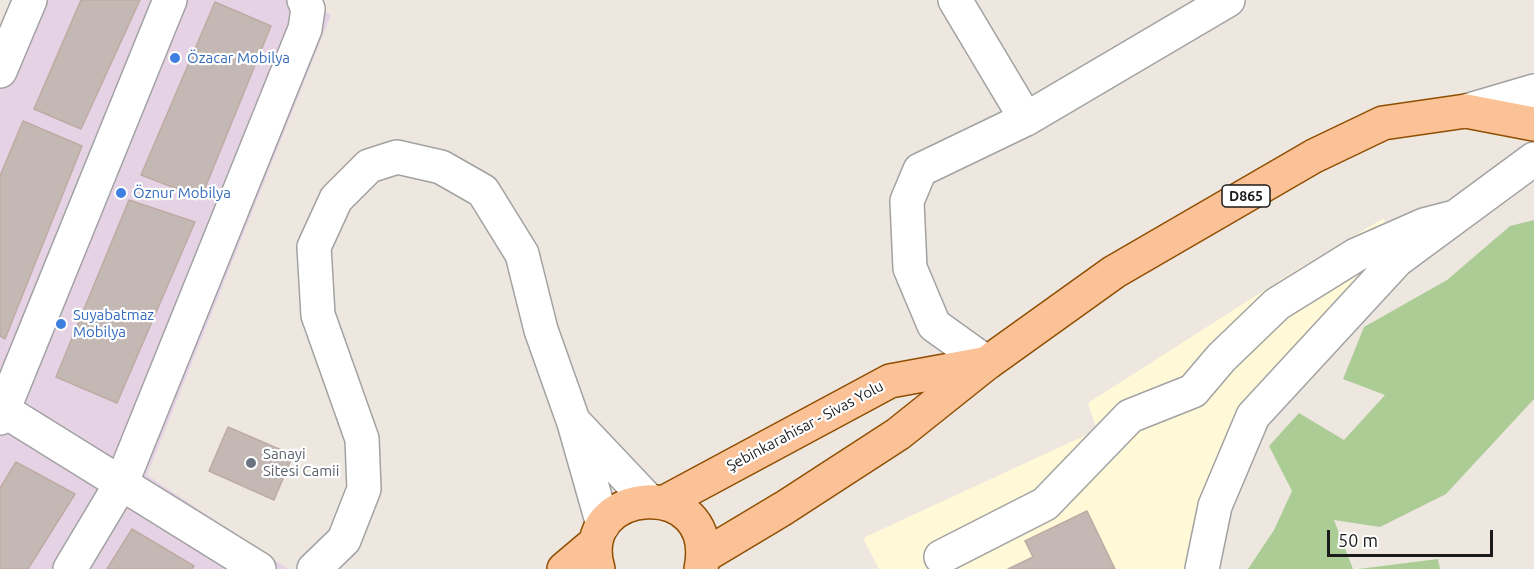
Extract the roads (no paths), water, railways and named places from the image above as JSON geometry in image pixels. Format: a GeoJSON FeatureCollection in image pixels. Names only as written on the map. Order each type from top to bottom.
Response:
{"type":"FeatureCollection","features":[{"type":"Feature","properties":{"kind":"main road","name":"Şebinkarahisar - Sivas Yolu"},"geometry":{"type":"LineString","coordinates":[[656,501],[681,510],[694,522],[701,538],[703,562],[898,434],[987,363],[1114,272],[1314,156],[1383,123],[1466,111],[1534,124]]}},
{"type":"Feature","properties":{"kind":"main road","name":"Şebinkarahisar - Sivas Yolu"},"geometry":{"type":"LineString","coordinates":[[564,569],[599,545],[623,507],[656,501],[890,381],[987,363]]}},
{"type":"Feature","properties":{"kind":"street"},"geometry":{"type":"LineString","coordinates":[[0,71],[30,0]]}},
{"type":"Feature","properties":{"kind":"street"},"geometry":{"type":"LineString","coordinates":[[170,0],[2,412],[122,483],[246,566]]}},
{"type":"Feature","properties":{"kind":"street"},"geometry":{"type":"LineString","coordinates":[[70,569],[122,483],[305,29],[308,9],[304,0]]}},
{"type":"Feature","properties":{"kind":"street"},"geometry":{"type":"LineString","coordinates":[[955,0],[1026,119]]}},
{"type":"Feature","properties":{"kind":"street"},"geometry":{"type":"LineString","coordinates":[[987,363],[934,325],[910,268],[907,201],[920,170],[1026,119],[1228,0]]}},
{"type":"Feature","properties":{"kind":"street"},"geometry":{"type":"LineString","coordinates":[[1466,111],[1534,92]]}},
{"type":"Feature","properties":{"kind":"street"},"geometry":{"type":"LineString","coordinates":[[314,569],[344,540],[364,489],[362,439],[318,315],[314,247],[336,199],[369,166],[397,157],[441,167],[483,191],[522,254],[541,330],[574,423],[599,545]]}},
{"type":"Feature","properties":{"kind":"street"},"geometry":{"type":"LineString","coordinates":[[1202,569],[1215,506],[1253,416],[1397,260],[1534,159]]}},
{"type":"Feature","properties":{"kind":"street"},"geometry":{"type":"LineString","coordinates":[[941,557],[1045,504],[1130,416],[1193,391],[1221,358],[1277,303],[1356,255],[1424,225],[1455,218]]}},
{"type":"Feature","properties":{"kind":"street"},"geometry":{"type":"LineString","coordinates":[[574,423],[656,501]]}},
{"type":"Feature","properties":{"kind":"place","name":"Özacar Mobilya"},"geometry":{"type":"Point","coordinates":[175,58]}},
{"type":"Feature","properties":{"kind":"place","name":"Öznur Mobilya"},"geometry":{"type":"Point","coordinates":[121,193]}},
{"type":"Feature","properties":{"kind":"place","name":"Suyabatmaz Mobilya"},"geometry":{"type":"Point","coordinates":[61,324]}},
{"type":"Feature","properties":{"kind":"place","name":"Sanayi Sitesi Camii"},"geometry":{"type":"Point","coordinates":[251,463]}}]}
